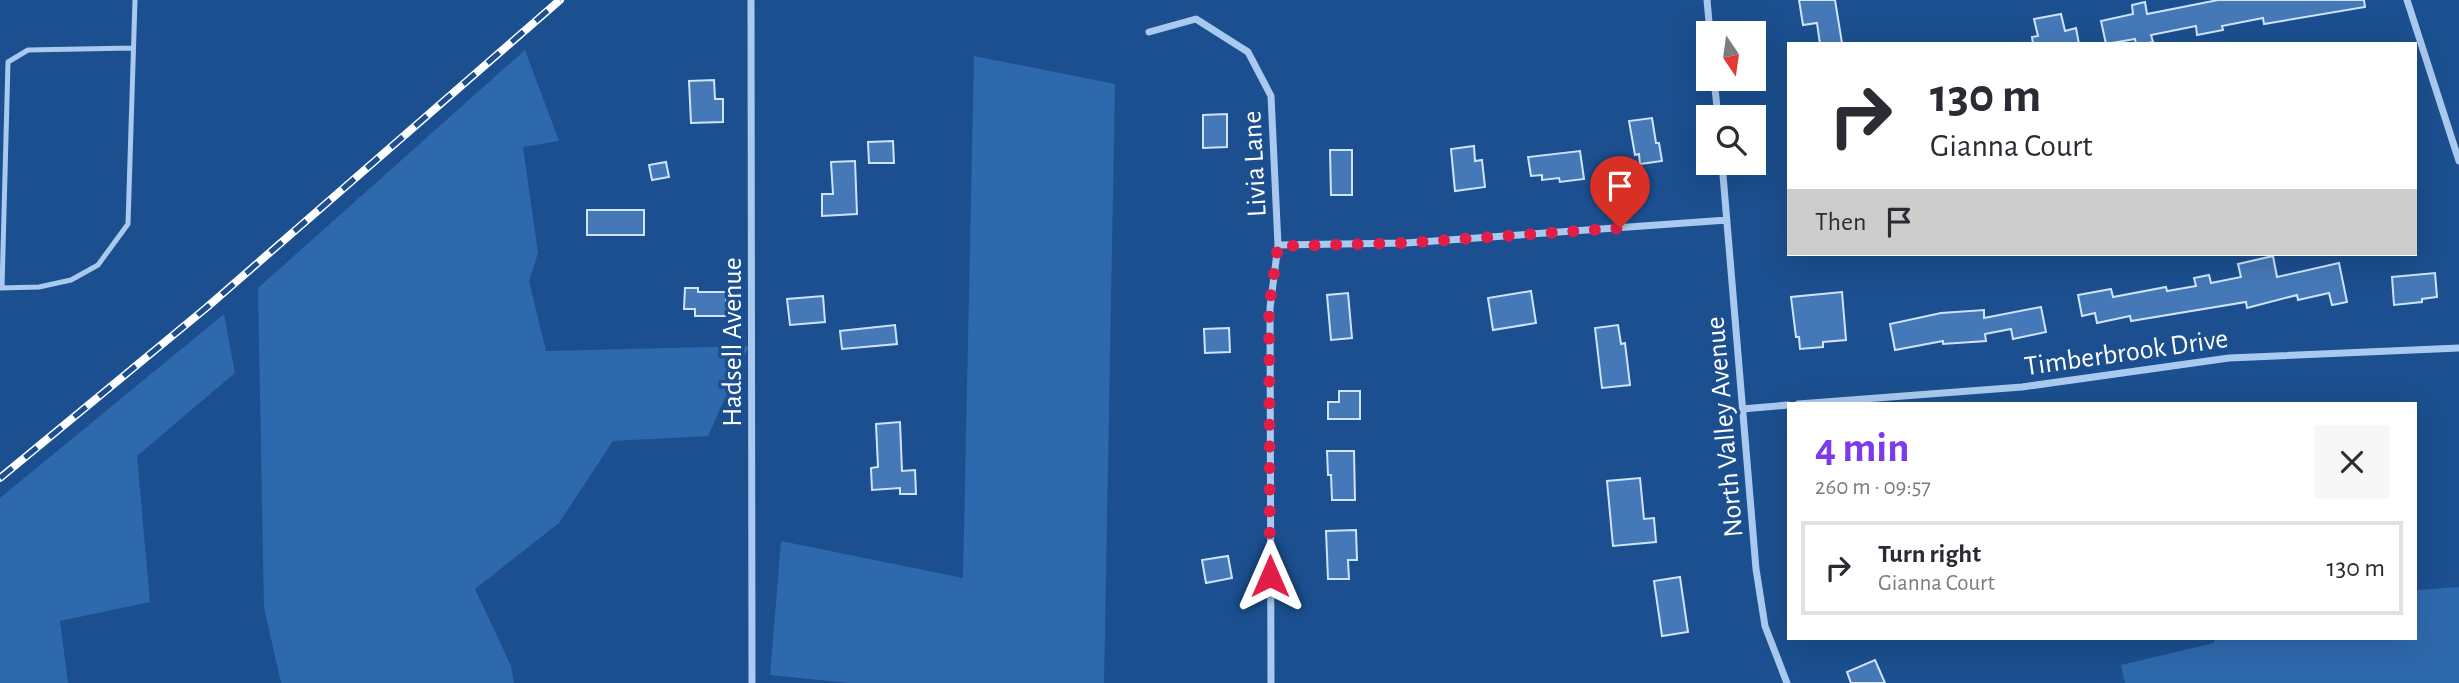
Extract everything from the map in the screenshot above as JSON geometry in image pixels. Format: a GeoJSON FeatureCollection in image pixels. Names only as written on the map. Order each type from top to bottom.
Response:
{"type":"FeatureCollection","features":[{"type":"Feature","properties":{"kind":"street","name":"Hadsell Avenue"},"geometry":{"type":"LineString","coordinates":[[751,0],[752,683]]}},
{"type":"Feature","properties":{"kind":"street"},"geometry":{"type":"LineString","coordinates":[[1707,0],[1709,21]]}},
{"type":"Feature","properties":{"kind":"street"},"geometry":{"type":"LineString","coordinates":[[2407,0],[2417,42]]}},
{"type":"Feature","properties":{"kind":"street","name":"Livia Lane"},"geometry":{"type":"LineString","coordinates":[[1149,32],[1196,19],[1248,51],[1271,96],[1278,246],[1269,308],[1271,683]]}},
{"type":"Feature","properties":{"kind":"street"},"geometry":{"type":"LineString","coordinates":[[2419,52],[2459,162]]}},
{"type":"Feature","properties":{"kind":"street","name":"North Valley Avenue"},"geometry":{"type":"LineString","coordinates":[[1723,175],[1760,598],[1765,626],[1787,683]]}},
{"type":"Feature","properties":{"kind":"street"},"geometry":{"type":"LineString","coordinates":[[1278,246],[1406,243],[1727,220]]}},
{"type":"Feature","properties":{"kind":"street","name":"Timberbrook Drive"},"geometry":{"type":"LineString","coordinates":[[1824,402],[2022,387],[2229,358],[2459,348]]}},
{"type":"Feature","properties":{"kind":"street"},"geometry":{"type":"LineString","coordinates":[[1742,409],[1787,405]]}},
{"type":"Feature","properties":{"kind":"lane"},"geometry":{"type":"LineString","coordinates":[[134,48],[28,50],[8,62],[1,288],[39,287],[71,280],[97,265],[128,224],[134,48],[135,0]]}},
{"type":"Feature","properties":{"kind":"shaded area"},"geometry":{"type":"Polygon","coordinates":[[[525,50],[559,141],[523,147],[538,253],[529,281],[546,351],[749,346],[708,436],[613,441],[559,523],[475,589],[511,666],[514,683],[281,683],[264,608],[258,288],[525,50]]]}},
{"type":"Feature","properties":{"kind":"shaded area"},"geometry":{"type":"Polygon","coordinates":[[[974,56],[1115,84],[1104,683],[848,683],[770,675],[781,541],[963,578],[974,56]]]}},
{"type":"Feature","properties":{"kind":"shaded area"},"geometry":{"type":"Polygon","coordinates":[[[224,314],[235,373],[137,456],[150,602],[60,621],[68,683],[0,683],[0,498],[224,314]]]}},
{"type":"Feature","properties":{"kind":"shaded area"},"geometry":{"type":"Polygon","coordinates":[[[2459,587],[2459,683],[2125,683],[2121,665],[2214,643],[2215,640],[2417,640],[2417,590],[2459,587]]]}},
{"type":"Feature","properties":{"kind":"building"},"geometry":{"type":"Polygon","coordinates":[[[1799,0],[1835,0],[1842,42],[1820,42],[1817,23],[1803,25],[1799,0]]]}},
{"type":"Feature","properties":{"kind":"building"},"geometry":{"type":"Polygon","coordinates":[[[2218,0],[2364,0],[2365,7],[2264,24],[2263,18],[2222,26],[2223,30],[2197,35],[2196,26],[2151,35],[2153,42],[2136,42],[2135,39],[2106,42],[2101,21],[2133,14],[2132,5],[2145,2],[2147,14],[2218,0]]]}},
{"type":"Feature","properties":{"kind":"building"},"geometry":{"type":"Polygon","coordinates":[[[2061,14],[2065,31],[2076,28],[2079,42],[2033,42],[2032,37],[2038,36],[2034,19],[2061,14]]]}},
{"type":"Feature","properties":{"kind":"building"},"geometry":{"type":"Polygon","coordinates":[[[714,80],[715,99],[723,99],[723,122],[691,123],[689,81],[714,80]]]}},
{"type":"Feature","properties":{"kind":"building"},"geometry":{"type":"Polygon","coordinates":[[[1227,114],[1227,147],[1203,148],[1203,115],[1227,114]]]}},
{"type":"Feature","properties":{"kind":"building"},"geometry":{"type":"Polygon","coordinates":[[[1652,118],[1662,161],[1640,164],[1639,154],[1635,155],[1629,121],[1652,118]]]}},
{"type":"Feature","properties":{"kind":"building"},"geometry":{"type":"Polygon","coordinates":[[[893,141],[894,163],[869,163],[868,142],[893,141]]]}},
{"type":"Feature","properties":{"kind":"building"},"geometry":{"type":"Polygon","coordinates":[[[1474,146],[1475,161],[1482,160],[1485,187],[1455,191],[1451,149],[1474,146]]]}},
{"type":"Feature","properties":{"kind":"building"},"geometry":{"type":"Polygon","coordinates":[[[1330,150],[1352,150],[1352,195],[1331,195],[1330,150]]]}},
{"type":"Feature","properties":{"kind":"building"},"geometry":{"type":"Polygon","coordinates":[[[1580,151],[1584,179],[1560,182],[1559,178],[1542,180],[1542,175],[1531,176],[1528,157],[1580,151]]]}},
{"type":"Feature","properties":{"kind":"building"},"geometry":{"type":"Polygon","coordinates":[[[855,161],[857,214],[822,216],[822,194],[833,194],[831,162],[855,161]]]}},
{"type":"Feature","properties":{"kind":"building"},"geometry":{"type":"Polygon","coordinates":[[[666,162],[669,177],[652,180],[649,165],[666,162]]]}},
{"type":"Feature","properties":{"kind":"building"},"geometry":{"type":"Polygon","coordinates":[[[587,210],[644,210],[644,235],[587,235],[587,210]]]}},
{"type":"Feature","properties":{"kind":"building"},"geometry":{"type":"Polygon","coordinates":[[[2273,256],[2277,277],[2339,263],[2347,302],[2332,305],[2329,293],[2298,300],[2297,295],[2247,308],[2246,302],[2131,321],[2130,316],[2097,323],[2095,313],[2082,316],[2078,295],[2111,289],[2113,297],[2166,287],[2167,291],[2196,286],[2194,278],[2209,275],[2211,283],[2241,277],[2238,264],[2273,256]]]}},
{"type":"Feature","properties":{"kind":"building"},"geometry":{"type":"Polygon","coordinates":[[[2435,273],[2437,297],[2422,299],[2422,302],[2394,305],[2392,277],[2435,273]]]}},
{"type":"Feature","properties":{"kind":"building"},"geometry":{"type":"Polygon","coordinates":[[[685,288],[698,288],[698,292],[726,292],[726,316],[695,316],[695,309],[684,309],[685,288]]]}},
{"type":"Feature","properties":{"kind":"building"},"geometry":{"type":"Polygon","coordinates":[[[1531,291],[1536,323],[1493,330],[1488,298],[1531,291]]]}},
{"type":"Feature","properties":{"kind":"building"},"geometry":{"type":"Polygon","coordinates":[[[1842,292],[1846,340],[1823,342],[1823,347],[1800,349],[1791,297],[1842,292]]]}},
{"type":"Feature","properties":{"kind":"building"},"geometry":{"type":"Polygon","coordinates":[[[1348,293],[1352,338],[1331,340],[1327,295],[1348,293]]]}},
{"type":"Feature","properties":{"kind":"building"},"geometry":{"type":"Polygon","coordinates":[[[823,296],[825,322],[790,325],[787,299],[823,296]]]}},
{"type":"Feature","properties":{"kind":"building"},"geometry":{"type":"Polygon","coordinates":[[[2041,307],[2046,332],[2013,339],[2011,329],[1985,334],[1986,341],[1943,344],[1943,341],[1895,350],[1890,324],[1941,313],[1984,310],[1984,318],[2041,307]]]}},
{"type":"Feature","properties":{"kind":"building"},"geometry":{"type":"Polygon","coordinates":[[[895,325],[897,344],[842,349],[840,331],[895,325]]]}},
{"type":"Feature","properties":{"kind":"building"},"geometry":{"type":"Polygon","coordinates":[[[1618,325],[1621,344],[1625,343],[1630,385],[1602,388],[1595,328],[1618,325]]]}},
{"type":"Feature","properties":{"kind":"building"},"geometry":{"type":"Polygon","coordinates":[[[1229,328],[1230,352],[1205,353],[1204,329],[1229,328]]]}},
{"type":"Feature","properties":{"kind":"building"},"geometry":{"type":"Polygon","coordinates":[[[1339,391],[1360,391],[1360,419],[1328,419],[1328,402],[1339,402],[1339,391]]]}},
{"type":"Feature","properties":{"kind":"building"},"geometry":{"type":"Polygon","coordinates":[[[900,422],[902,471],[915,470],[916,494],[900,494],[900,488],[872,490],[871,468],[878,467],[876,424],[900,422]]]}},
{"type":"Feature","properties":{"kind":"building"},"geometry":{"type":"Polygon","coordinates":[[[1327,451],[1354,451],[1355,500],[1332,500],[1327,451]]]}},
{"type":"Feature","properties":{"kind":"building"},"geometry":{"type":"Polygon","coordinates":[[[1640,478],[1644,519],[1654,518],[1656,542],[1613,546],[1607,481],[1640,478]]]}},
{"type":"Feature","properties":{"kind":"building"},"geometry":{"type":"Polygon","coordinates":[[[1356,530],[1357,560],[1348,560],[1349,579],[1328,579],[1326,531],[1356,530]]]}},
{"type":"Feature","properties":{"kind":"building"},"geometry":{"type":"Polygon","coordinates":[[[1228,556],[1232,578],[1206,583],[1202,560],[1228,556]]]}},
{"type":"Feature","properties":{"kind":"building"},"geometry":{"type":"Polygon","coordinates":[[[1680,577],[1688,632],[1662,636],[1654,581],[1680,577]]]}},
{"type":"Feature","properties":{"kind":"building"},"geometry":{"type":"Polygon","coordinates":[[[1875,660],[1885,683],[1851,683],[1847,672],[1875,660]]]}},
{"type":"Feature","properties":{"kind":"railway"},"geometry":{"type":"LineString","coordinates":[[0,478],[206,308],[560,0]]}},
{"type":"Feature","properties":{"kind":"route"},"geometry":{"type":"LineString","coordinates":[[1270,576],[1269,308],[1278,246],[1406,243],[1620,228]]}}]}
